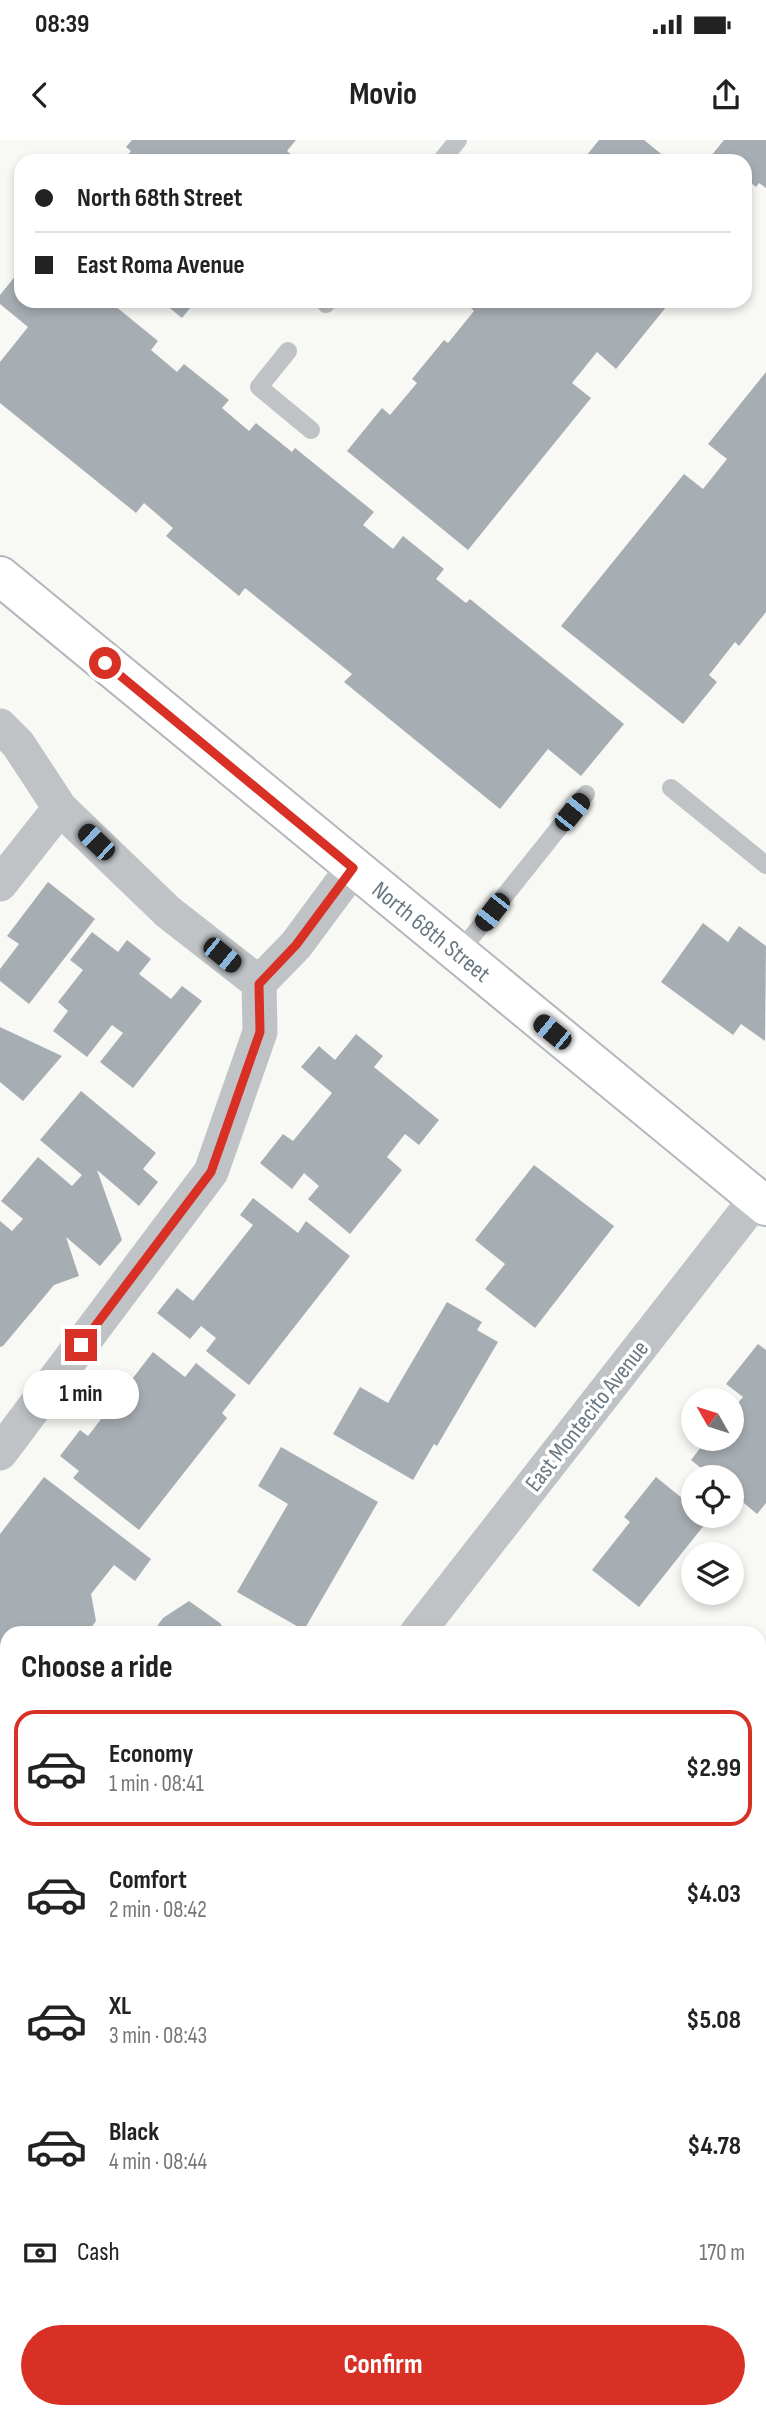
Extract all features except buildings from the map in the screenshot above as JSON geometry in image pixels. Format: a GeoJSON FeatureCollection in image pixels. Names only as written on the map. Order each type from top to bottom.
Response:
{"type":"FeatureCollection","features":[{"type":"Feature","properties":{"kind":"street","name":"North 68th Street"},"geometry":{"type":"LineString","coordinates":[[0,576],[761,1203]]}},
{"type":"Feature","properties":{"kind":"street"},"geometry":{"type":"LineString","coordinates":[[0,726],[18,744],[60,808],[168,912],[259,984]]}},
{"type":"Feature","properties":{"kind":"street"},"geometry":{"type":"LineString","coordinates":[[0,884],[60,808]]}},
{"type":"Feature","properties":{"kind":"street"},"geometry":{"type":"LineString","coordinates":[[0,1453],[211,1172],[260,1032],[259,984],[296,945],[353,868]]}},
{"type":"Feature","properties":{"kind":"street","name":"East Montecito Avenue"},"geometry":{"type":"LineString","coordinates":[[423,1626],[761,1203]]}},
{"type":"Feature","properties":{"kind":"lane"},"geometry":{"type":"LineString","coordinates":[[447,154],[458,140]]}},
{"type":"Feature","properties":{"kind":"lane"},"geometry":{"type":"LineString","coordinates":[[288,351],[259,387],[311,430]]}},
{"type":"Feature","properties":{"kind":"lane"},"geometry":{"type":"LineString","coordinates":[[671,788],[766,865]]}},
{"type":"Feature","properties":{"kind":"lane"},"geometry":{"type":"LineString","coordinates":[[458,954],[586,794]]}},
{"type":"Feature","properties":{"kind":"route"},"geometry":{"type":"LineString","coordinates":[[81,1345],[211,1172],[260,1032],[259,984],[296,945],[353,868],[105,663]]}}]}
